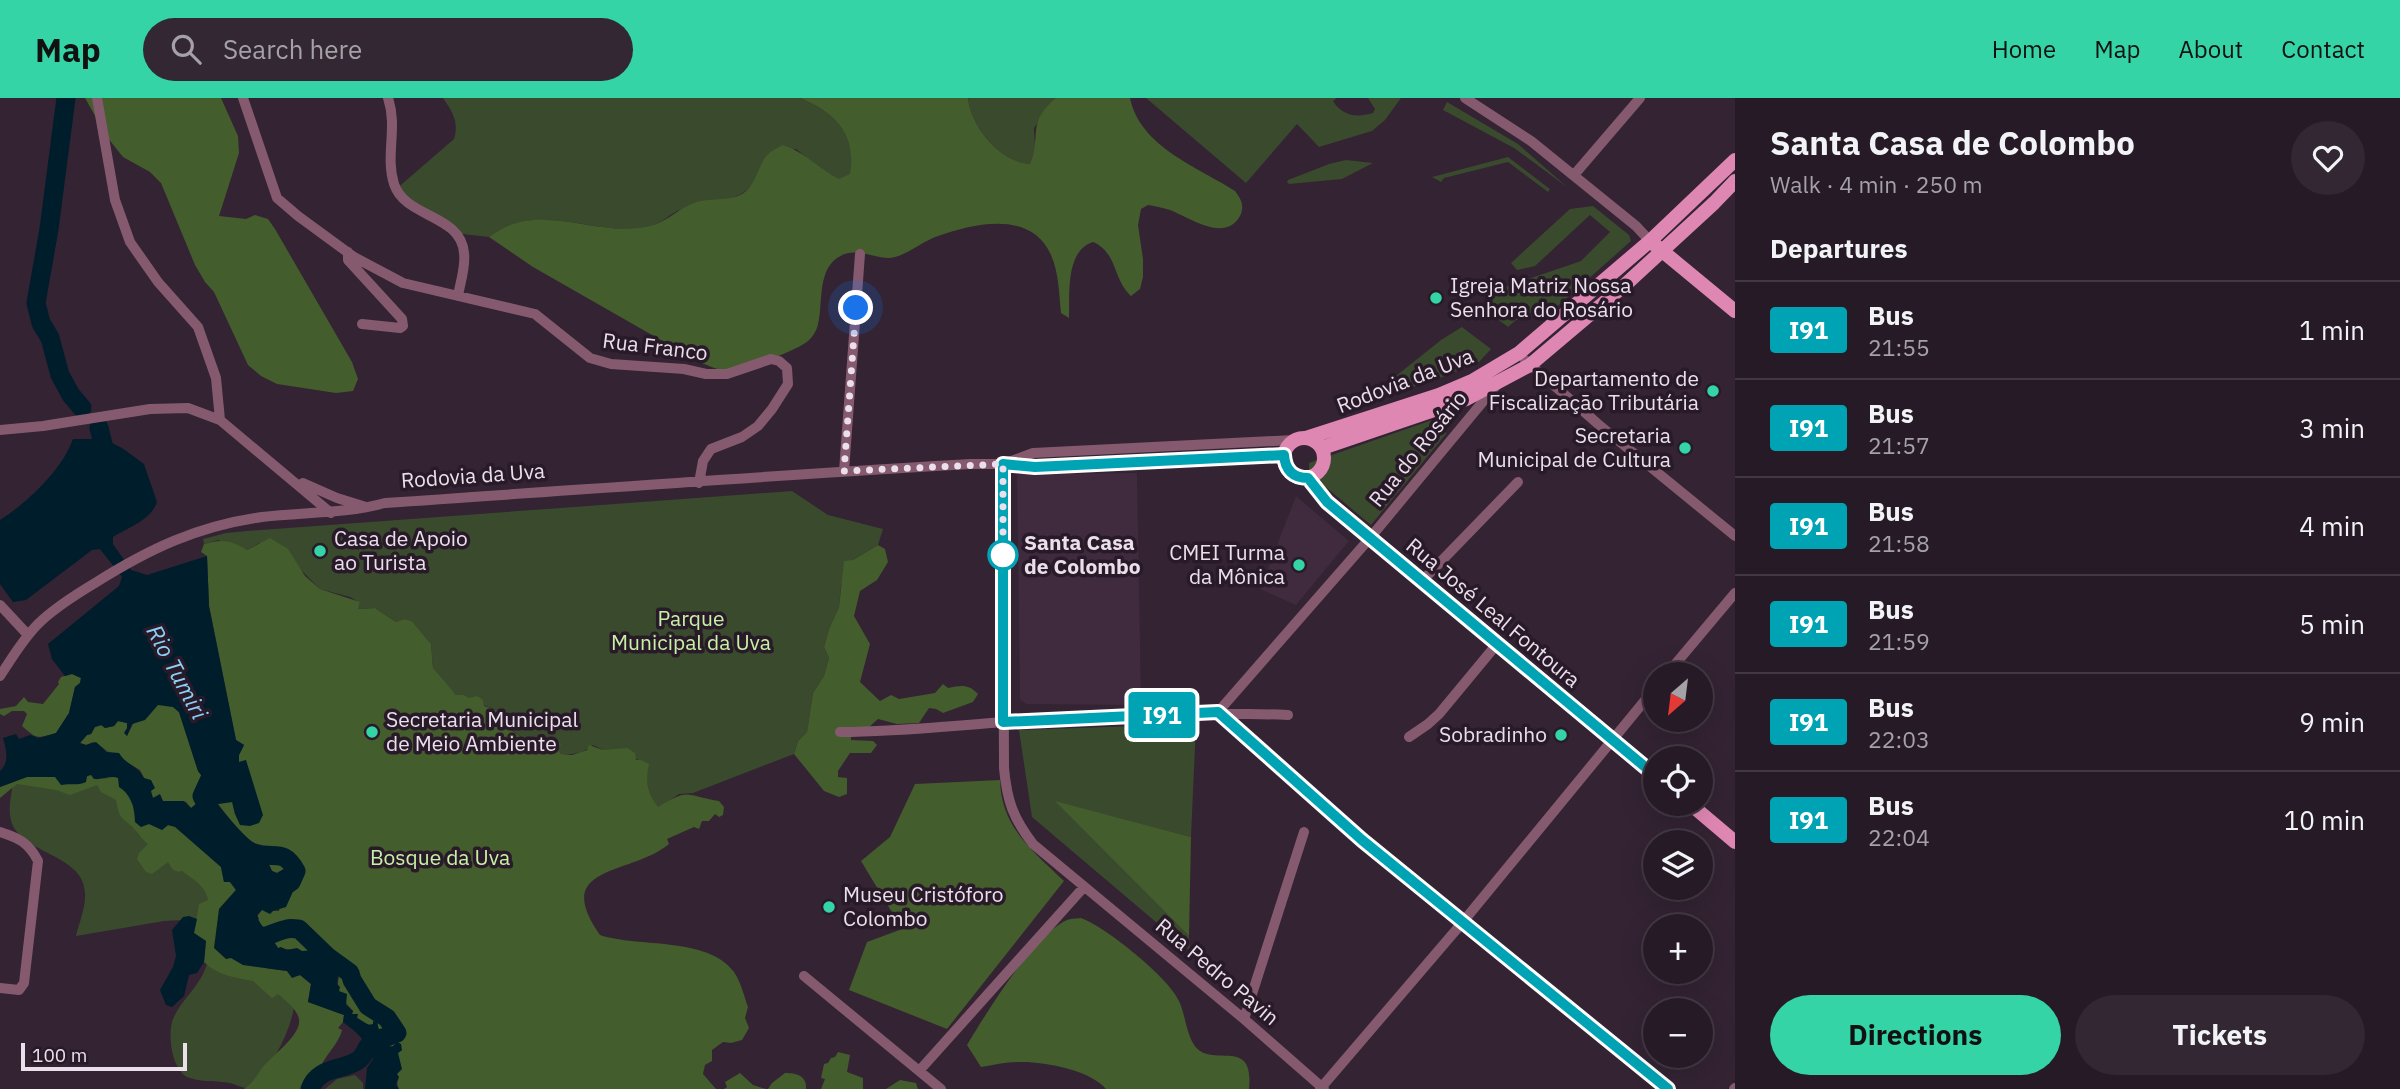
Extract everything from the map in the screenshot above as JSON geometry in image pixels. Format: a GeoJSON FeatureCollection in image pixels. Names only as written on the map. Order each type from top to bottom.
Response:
{"type":"FeatureCollection","features":[{"type":"Feature","properties":{"kind":"main road","name":"Rodovia da Uva"},"geometry":{"type":"LineString","coordinates":[[1300,439],[1439,395],[1472,382],[1519,353],[1650,241],[1735,160]]}},
{"type":"Feature","properties":{"kind":"main road","name":"Rodovia da Uva"},"geometry":{"type":"LineString","coordinates":[[1322,448],[1442,408],[1496,385],[1530,365],[1662,251],[1735,181]]}},
{"type":"Feature","properties":{"kind":"main road"},"geometry":{"type":"LineString","coordinates":[[1650,241],[1735,311]]}},
{"type":"Feature","properties":{"kind":"main road"},"geometry":{"type":"LineString","coordinates":[[1300,439],[1318,443],[1322,448],[1323,467],[1314,476],[1295,476],[1290,472],[1284,455],[1289,444],[1300,439]]}},
{"type":"Feature","properties":{"kind":"main road","name":"Rua José Leal Fontoura"},"geometry":{"type":"LineString","coordinates":[[1308,478],[1327,502],[1643,765]]}},
{"type":"Feature","properties":{"kind":"main road"},"geometry":{"type":"LineString","coordinates":[[1704,816],[1735,842]]}},
{"type":"Feature","properties":{"kind":"street"},"geometry":{"type":"LineString","coordinates":[[97,98],[115,200],[130,242],[158,282],[198,327],[216,378],[220,419]]}},
{"type":"Feature","properties":{"kind":"street","name":"Rua Franco"},"geometry":{"type":"LineString","coordinates":[[243,98],[276,198],[348,252],[403,283],[535,314],[590,358],[611,364],[727,374],[771,359],[779,361],[787,368],[788,384],[782,397],[758,426],[742,437],[711,449],[704,461],[699,483]]}},
{"type":"Feature","properties":{"kind":"street"},"geometry":{"type":"LineString","coordinates":[[388,98],[394,130],[390,167],[395,187],[417,209],[444,223],[458,234],[465,252],[458,296]]}},
{"type":"Feature","properties":{"kind":"street"},"geometry":{"type":"LineString","coordinates":[[1465,98],[1505,122],[1574,175],[1636,226],[1650,241]]}},
{"type":"Feature","properties":{"kind":"street"},"geometry":{"type":"LineString","coordinates":[[1574,175],[1640,98]]}},
{"type":"Feature","properties":{"kind":"street"},"geometry":{"type":"LineString","coordinates":[[348,252],[348,260],[402,319],[403,326],[400,328],[362,324]]}},
{"type":"Feature","properties":{"kind":"street"},"geometry":{"type":"LineString","coordinates":[[844,471],[860,254]]}},
{"type":"Feature","properties":{"kind":"street"},"geometry":{"type":"LineString","coordinates":[[1519,353],[1735,537]]}},
{"type":"Feature","properties":{"kind":"street","name":"Rua do Rosário"},"geometry":{"type":"LineString","coordinates":[[1218,712],[1370,538],[1496,385]]}},
{"type":"Feature","properties":{"kind":"street"},"geometry":{"type":"LineString","coordinates":[[0,430],[150,409],[188,408],[220,419],[331,513]]}},
{"type":"Feature","properties":{"kind":"street","name":"Rodovia da Uva"},"geometry":{"type":"LineString","coordinates":[[1003,464],[1033,453],[1300,439]]}},
{"type":"Feature","properties":{"kind":"street","name":"Rodovia da Uva"},"geometry":{"type":"LineString","coordinates":[[0,676],[28,635],[62,605],[135,558],[210,526],[265,517],[331,513],[385,503],[699,483],[770,475],[1003,464],[1035,467],[1284,455]]}},
{"type":"Feature","properties":{"kind":"street","name":"Rua Pedro Pavin"},"geometry":{"type":"LineString","coordinates":[[1003,464],[1003,722],[1006,793],[1019,825],[1033,845],[1244,1019],[1322,1088]]}},
{"type":"Feature","properties":{"kind":"street"},"geometry":{"type":"LineString","coordinates":[[290,477],[337,498],[369,507]]}},
{"type":"Feature","properties":{"kind":"street"},"geometry":{"type":"LineString","coordinates":[[1422,581],[1518,482]]}},
{"type":"Feature","properties":{"kind":"street"},"geometry":{"type":"LineString","coordinates":[[1677,662],[1735,593]]}},
{"type":"Feature","properties":{"kind":"street"},"geometry":{"type":"LineString","coordinates":[[0,606],[28,635]]}},
{"type":"Feature","properties":{"kind":"street"},"geometry":{"type":"LineString","coordinates":[[1409,737],[1439,714],[1497,644]]}},
{"type":"Feature","properties":{"kind":"street"},"geometry":{"type":"LineString","coordinates":[[1322,1088],[1643,702]]}},
{"type":"Feature","properties":{"kind":"street"},"geometry":{"type":"LineString","coordinates":[[1218,712],[1362,840],[1668,1089]]}},
{"type":"Feature","properties":{"kind":"street"},"geometry":{"type":"LineString","coordinates":[[840,732],[888,732],[1003,722],[1218,712],[1288,715]]}},
{"type":"Feature","properties":{"kind":"street"},"geometry":{"type":"LineString","coordinates":[[0,832],[20,838],[31,846],[38,861],[24,984],[19,990],[0,988]]}},
{"type":"Feature","properties":{"kind":"street"},"geometry":{"type":"LineString","coordinates":[[1244,1019],[1304,832]]}},
{"type":"Feature","properties":{"kind":"street"},"geometry":{"type":"LineString","coordinates":[[919,1071],[1084,887]]}},
{"type":"Feature","properties":{"kind":"street"},"geometry":{"type":"LineString","coordinates":[[804,976],[941,1089]]}},
{"type":"Feature","properties":{"kind":"shaded area"},"geometry":{"type":"Polygon","coordinates":[[[1137,473],[1141,702],[1123,705],[1027,704],[1020,700],[1017,474],[1137,473]]]}},
{"type":"Feature","properties":{"kind":"shaded area","name":"CMEI Turma da Mônica"},"geometry":{"type":"Polygon","coordinates":[[[1296,496],[1349,541],[1296,605],[1260,589],[1296,496]]]}},
{"type":"Feature","properties":{"kind":"green space"},"geometry":{"type":"Polygon","coordinates":[[[85,98],[221,98],[238,136],[239,153],[219,216],[246,219],[255,215],[268,219],[352,362],[358,379],[353,391],[336,393],[277,384],[248,365],[214,292],[195,265],[161,183],[150,172],[123,157],[107,137],[85,98]]]}},
{"type":"Feature","properties":{"kind":"green space"},"geometry":{"type":"Polygon","coordinates":[[[443,98],[800,98],[823,110],[840,126],[850,147],[851,174],[840,180],[826,173],[796,149],[768,154],[753,183],[739,195],[684,208],[657,224],[644,228],[616,229],[542,220],[506,227],[489,237],[453,233],[395,190],[454,139],[454,118],[443,98]]]}},
{"type":"Feature","properties":{"kind":"green space"},"geometry":{"type":"Polygon","coordinates":[[[800,98],[968,98],[975,120],[989,141],[1008,157],[1030,164],[1038,122],[1056,98],[1130,98],[1145,130],[1158,143],[1235,191],[1242,203],[1242,209],[1234,224],[1217,228],[1197,223],[1162,208],[1148,205],[1141,209],[1138,225],[1143,277],[1140,289],[1131,296],[1107,253],[1093,242],[1084,247],[1073,264],[1069,318],[1061,313],[1057,276],[1051,255],[1042,241],[1030,231],[1016,226],[985,224],[968,227],[932,238],[895,257],[844,254],[830,264],[826,272],[819,320],[813,336],[791,351],[731,370],[701,363],[533,267],[489,237],[507,226],[526,221],[546,220],[626,229],[653,225],[694,203],[742,194],[751,186],[768,154],[782,145],[797,151],[839,179],[850,174],[850,147],[840,126],[823,110],[800,98]]]}},
{"type":"Feature","properties":{"kind":"green space"},"geometry":{"type":"Polygon","coordinates":[[[968,98],[1056,98],[1034,128],[1035,148],[1030,164],[1008,157],[989,141],[975,120],[968,98]]]}},
{"type":"Feature","properties":{"kind":"green space"},"geometry":{"type":"Polygon","coordinates":[[[1146,98],[1337,98],[1333,101],[1345,113],[1361,115],[1373,113],[1375,109],[1368,98],[1401,98],[1385,120],[1372,131],[1319,147],[1297,124],[1246,183],[1146,98]]]}},
{"type":"Feature","properties":{"kind":"green space"},"geometry":{"type":"Polygon","coordinates":[[[1447,102],[1518,144],[1567,187],[1514,148],[1443,110],[1447,102]]]}},
{"type":"Feature","properties":{"kind":"green space"},"geometry":{"type":"Polygon","coordinates":[[[1508,157],[1550,189],[1548,192],[1508,162],[1444,178],[1441,182],[1432,177],[1508,157]]]}},
{"type":"Feature","properties":{"kind":"green space"},"geometry":{"type":"Polygon","coordinates":[[[1346,160],[1373,163],[1342,179],[1289,184],[1287,182],[1329,164],[1346,160]]]}},
{"type":"Feature","properties":{"kind":"green space"},"geometry":{"type":"Polygon","coordinates":[[[1593,206],[1629,235],[1631,241],[1551,312],[1516,320],[1508,327],[1480,306],[1502,288],[1581,261],[1610,232],[1590,215],[1535,266],[1517,270],[1511,263],[1570,209],[1593,206]]]}},
{"type":"Feature","properties":{"kind":"green space"},"geometry":{"type":"Polygon","coordinates":[[[1462,327],[1491,349],[1479,362],[1377,399],[1371,396],[1441,340],[1462,327]]]}},
{"type":"Feature","properties":{"kind":"green space"},"geometry":{"type":"Polygon","coordinates":[[[1435,419],[1446,423],[1446,434],[1371,525],[1309,473],[1309,463],[1435,419]]]}},
{"type":"Feature","properties":{"kind":"green space","name":"Parque Municipal da Uva"},"geometry":{"type":"Polygon","coordinates":[[[792,491],[828,515],[883,529],[878,545],[853,560],[841,586],[839,607],[824,647],[829,658],[824,676],[813,693],[807,732],[798,741],[794,754],[693,793],[679,794],[658,808],[648,787],[648,764],[614,750],[603,750],[593,745],[582,752],[570,754],[561,754],[558,749],[535,747],[504,724],[502,712],[456,695],[433,668],[431,644],[412,621],[404,619],[396,622],[375,608],[357,609],[360,603],[350,597],[320,589],[300,569],[259,543],[247,550],[218,540],[204,544],[203,539],[247,531],[792,491]]]}},
{"type":"Feature","properties":{"kind":"green space","name":"Bosque da Uva"},"geometry":{"type":"Polygon","coordinates":[[[270,538],[288,549],[305,576],[320,589],[360,602],[358,609],[375,608],[396,622],[404,619],[412,621],[431,644],[433,668],[456,695],[469,698],[477,696],[483,700],[484,706],[502,712],[504,725],[535,747],[541,746],[543,740],[551,739],[561,744],[558,749],[561,754],[572,755],[587,750],[589,745],[603,750],[627,748],[635,753],[636,760],[649,764],[648,787],[658,807],[677,797],[688,795],[719,801],[724,807],[723,815],[719,817],[715,814],[709,821],[702,821],[699,829],[694,827],[667,839],[669,844],[653,854],[602,875],[590,883],[584,895],[587,912],[600,935],[690,948],[722,961],[734,972],[748,1007],[745,1018],[749,1028],[742,1040],[723,1042],[712,1050],[712,1061],[705,1065],[703,1074],[716,1089],[399,1089],[398,1053],[402,1050],[381,1040],[377,1022],[373,1022],[373,1025],[366,1024],[352,1014],[353,1011],[339,992],[339,977],[325,955],[321,958],[302,951],[278,948],[258,926],[258,916],[262,910],[279,911],[288,874],[284,869],[277,873],[272,871],[267,862],[240,852],[201,805],[191,808],[186,802],[163,801],[158,796],[153,798],[150,793],[151,783],[144,778],[140,770],[93,742],[86,745],[80,743],[95,727],[114,726],[118,721],[127,723],[127,736],[133,724],[159,704],[173,707],[179,712],[198,771],[211,788],[207,796],[218,803],[233,802],[235,814],[246,760],[239,763],[239,755],[244,745],[236,740],[209,606],[207,556],[201,552],[204,544],[210,542],[226,541],[247,550],[270,538]]]}},
{"type":"Feature","properties":{"kind":"green space"},"geometry":{"type":"Polygon","coordinates":[[[878,545],[885,549],[888,562],[877,580],[860,591],[854,616],[870,644],[860,682],[880,701],[891,695],[899,699],[935,693],[943,684],[948,688],[968,687],[978,694],[973,702],[943,713],[929,708],[919,723],[897,724],[878,719],[868,728],[851,735],[851,740],[873,741],[877,745],[871,753],[850,753],[838,771],[838,777],[847,778],[847,794],[839,797],[824,791],[794,754],[798,741],[807,732],[813,693],[824,676],[829,658],[824,647],[839,607],[844,561],[853,560],[878,545]]]}},
{"type":"Feature","properties":{"kind":"green space"},"geometry":{"type":"Polygon","coordinates":[[[72,674],[81,678],[80,683],[75,687],[69,713],[56,733],[37,737],[31,733],[22,726],[27,714],[24,711],[12,711],[4,716],[0,714],[0,709],[16,706],[24,697],[28,702],[43,704],[59,684],[61,677],[72,674]]]}},
{"type":"Feature","properties":{"kind":"green space"},"geometry":{"type":"Polygon","coordinates":[[[1196,724],[1191,837],[1057,802],[1189,936],[1190,951],[1032,817],[1019,730],[1196,724]]]}},
{"type":"Feature","properties":{"kind":"green space"},"geometry":{"type":"Polygon","coordinates":[[[107,747],[294,1007],[284,1039],[256,1089],[187,1077],[175,1060],[171,1044],[172,1022],[178,1009],[201,979],[210,952],[184,920],[76,936],[84,904],[82,881],[76,871],[66,863],[31,844],[13,826],[10,808],[14,778],[107,747]]]}},
{"type":"Feature","properties":{"kind":"green space"},"geometry":{"type":"Polygon","coordinates":[[[91,775],[105,779],[114,776],[118,778],[133,805],[135,822],[141,827],[149,824],[162,830],[168,825],[175,826],[221,867],[224,882],[230,882],[236,890],[219,909],[231,958],[243,965],[287,971],[292,977],[300,975],[311,984],[308,1002],[344,1015],[338,1028],[342,1030],[340,1036],[322,1064],[318,1076],[309,1082],[307,1089],[244,1089],[291,1039],[299,1025],[298,1015],[278,994],[272,998],[253,981],[220,973],[204,962],[206,941],[194,933],[199,904],[208,900],[205,891],[182,871],[174,870],[168,862],[152,874],[146,872],[137,859],[148,844],[121,816],[116,800],[101,792],[97,785],[70,795],[17,784],[0,798],[0,787],[27,777],[55,777],[74,784],[91,775]]]}},
{"type":"Feature","properties":{"kind":"green space"},"geometry":{"type":"Polygon","coordinates":[[[1000,780],[1002,797],[1012,824],[1030,848],[1064,881],[947,1029],[849,990],[867,942],[902,929],[861,861],[890,837],[915,784],[1000,780]]]}},
{"type":"Feature","properties":{"kind":"green space"},"geometry":{"type":"Polygon","coordinates":[[[1055,801],[1191,837],[1189,936],[1055,801]]]}},
{"type":"Feature","properties":{"kind":"green space"},"geometry":{"type":"Polygon","coordinates":[[[1081,918],[1120,942],[1173,991],[1193,1043],[1200,1051],[1209,1055],[1238,1057],[1245,1062],[1249,1072],[1249,1089],[1106,1089],[1099,1082],[1078,1072],[1053,1065],[1019,1062],[981,1067],[967,1045],[998,996],[1025,959],[1052,930],[1067,920],[1081,918]]]}},
{"type":"Feature","properties":{"kind":"green space"},"geometry":{"type":"Polygon","coordinates":[[[838,1052],[850,1055],[847,1072],[863,1078],[863,1089],[821,1089],[825,1079],[821,1078],[824,1064],[838,1052]]]}},
{"type":"Feature","properties":{"kind":"green space"},"geometry":{"type":"Polygon","coordinates":[[[740,1073],[753,1085],[766,1089],[724,1089],[727,1087],[725,1082],[740,1073]]]}},
{"type":"Feature","properties":{"kind":"green space"},"geometry":{"type":"Polygon","coordinates":[[[785,1073],[800,1076],[805,1081],[806,1089],[768,1089],[785,1073]]]}},
{"type":"Feature","properties":{"kind":"green space"},"geometry":{"type":"Polygon","coordinates":[[[355,1075],[363,1083],[363,1089],[325,1089],[337,1079],[355,1075]]]}},
{"type":"Feature","properties":{"kind":"green space"},"geometry":{"type":"Polygon","coordinates":[[[900,1080],[916,1083],[918,1089],[886,1089],[900,1080]]]}},
{"type":"Feature","properties":{"kind":"water"},"geometry":{"type":"Polygon","coordinates":[[[73,439],[110,442],[144,464],[157,502],[145,518],[113,537],[113,544],[131,570],[147,575],[207,556],[209,606],[236,740],[244,745],[239,762],[246,760],[263,815],[259,823],[240,825],[232,802],[212,805],[207,800],[211,788],[198,771],[179,712],[173,707],[158,705],[145,720],[132,724],[127,736],[124,733],[127,723],[118,721],[114,726],[95,727],[80,743],[86,745],[96,742],[107,752],[119,753],[144,778],[151,780],[155,788],[151,791],[153,798],[160,794],[163,801],[184,801],[191,808],[197,803],[203,804],[240,852],[267,852],[271,854],[268,862],[272,871],[277,873],[288,870],[288,874],[294,877],[295,887],[286,907],[270,914],[262,910],[256,921],[259,930],[268,933],[278,948],[314,950],[315,955],[321,958],[330,956],[333,966],[339,966],[337,984],[339,991],[347,994],[346,1005],[353,1011],[352,1014],[358,1014],[357,1018],[369,1025],[373,1024],[373,1021],[377,1022],[379,1037],[384,1045],[392,1047],[397,1042],[401,1044],[402,1050],[398,1053],[402,1069],[397,1074],[399,1077],[396,1085],[399,1089],[365,1089],[367,1068],[373,1059],[368,1047],[343,1022],[344,1015],[308,1002],[311,984],[300,975],[292,978],[287,971],[243,965],[231,958],[226,959],[214,948],[219,909],[236,890],[230,882],[224,882],[221,867],[175,827],[168,825],[162,830],[149,824],[141,827],[135,822],[132,802],[127,793],[119,787],[118,778],[94,779],[91,775],[87,776],[86,782],[83,783],[61,785],[55,777],[27,777],[0,787],[0,771],[6,760],[3,738],[16,734],[19,739],[30,735],[39,738],[56,733],[69,713],[75,687],[80,683],[81,678],[72,674],[65,676],[52,659],[48,644],[119,586],[122,577],[100,549],[92,550],[26,600],[13,602],[0,584],[0,520],[43,485],[61,462],[73,439]]]}},
{"type":"Feature","properties":{"kind":"water"},"geometry":{"type":"Polygon","coordinates":[[[183,917],[197,919],[194,933],[206,941],[204,962],[197,973],[189,975],[184,996],[172,1007],[166,1005],[160,990],[176,956],[172,930],[183,917]]]}},
{"type":"Feature","properties":{"kind":"waterway","name":"Rio Tumiri"},"geometry":{"type":"LineString","coordinates":[[66,98],[49,229],[36,303],[41,323],[50,338],[60,375],[82,408]]}},
{"type":"Feature","properties":{"kind":"waterway","name":"Rio Tumiri"},"geometry":{"type":"LineString","coordinates":[[99,428],[108,464]]}},
{"type":"Feature","properties":{"kind":"waterway","name":"Rio Tumiri"},"geometry":{"type":"LineString","coordinates":[[214,758],[213,772],[202,796],[211,810],[233,837],[248,850],[287,859],[296,871],[291,882],[275,892]]}},
{"type":"Feature","properties":{"kind":"waterway","name":"Rio Tumiri"},"geometry":{"type":"LineString","coordinates":[[250,924],[254,931],[262,936],[299,929],[328,957],[350,973],[368,1006],[387,1018],[397,1033],[371,1043],[357,1061],[324,1073],[310,1089]]}},
{"type":"Feature","properties":{"kind":"bus line","name":"I91"},"geometry":{"type":"LineString","coordinates":[[1643,765],[1327,502],[1308,478],[1295,476],[1290,472],[1284,455],[1035,467],[1003,464],[1003,722],[1218,712],[1362,840],[1668,1089]]}},
{"type":"Feature","properties":{"kind":"place","name":"Igreja Matriz Nossa Senhora do Rosário"},"geometry":{"type":"Point","coordinates":[1436,298]}},
{"type":"Feature","properties":{"kind":"place","name":"Departamento de Fiscalização Tributária"},"geometry":{"type":"Point","coordinates":[1713,391]}},
{"type":"Feature","properties":{"kind":"place","name":"Secretaria Municipal de Cultura"},"geometry":{"type":"Point","coordinates":[1685,448]}},
{"type":"Feature","properties":{"kind":"place","name":"Casa de Apoio ao Turista"},"geometry":{"type":"Point","coordinates":[320,551]}},
{"type":"Feature","properties":{"kind":"place","name":"Santa Casa de Colombo"},"geometry":{"type":"Point","coordinates":[1003,555]}},
{"type":"Feature","properties":{"kind":"place","name":"CMEI Turma da Mônica"},"geometry":{"type":"Point","coordinates":[1299,565]}},
{"type":"Feature","properties":{"kind":"place","name":"Secretaria Municipal de Meio Ambiente"},"geometry":{"type":"Point","coordinates":[372,732]}},
{"type":"Feature","properties":{"kind":"place","name":"Sobradinho"},"geometry":{"type":"Point","coordinates":[1561,735]}},
{"type":"Feature","properties":{"kind":"place","name":"Museu Cristóforo Colombo"},"geometry":{"type":"Point","coordinates":[829,907]}},
{"type":"Feature","properties":{"kind":"route"},"geometry":{"type":"LineString","coordinates":[[856,308],[844,471],[1003,464],[1003,555]]}}]}
